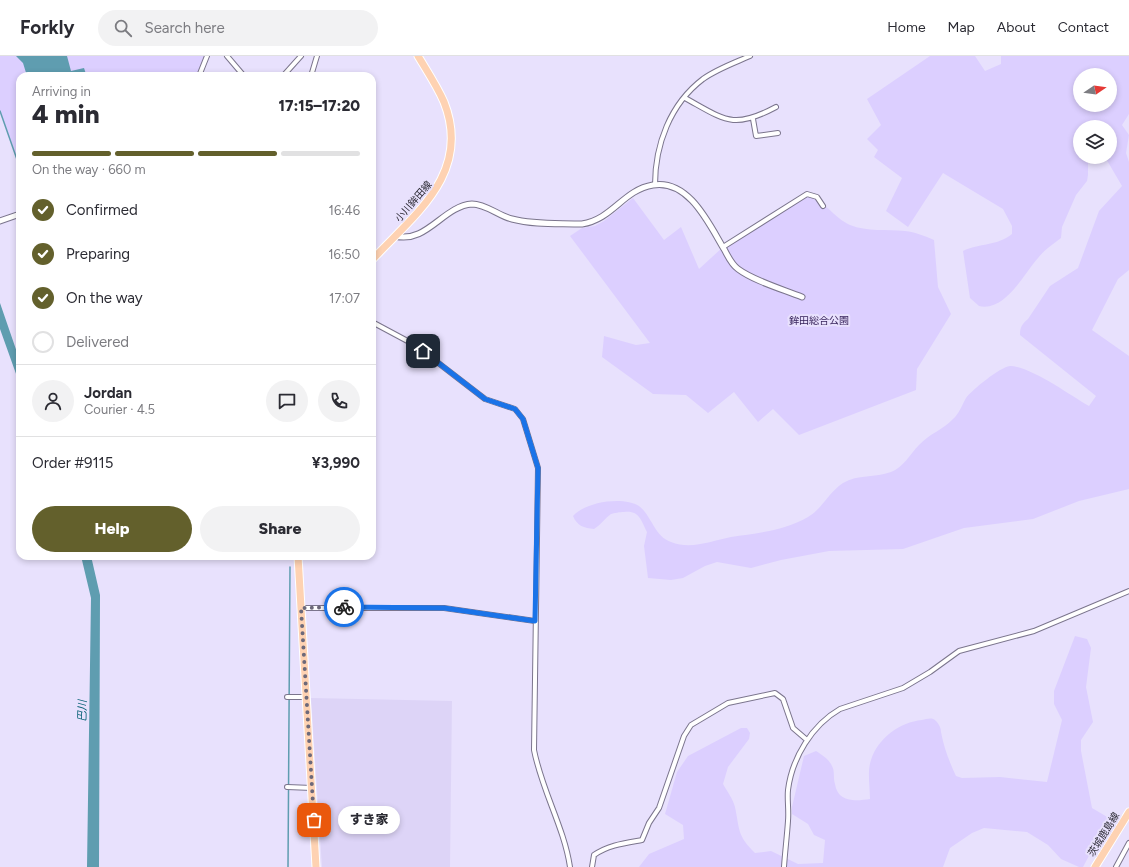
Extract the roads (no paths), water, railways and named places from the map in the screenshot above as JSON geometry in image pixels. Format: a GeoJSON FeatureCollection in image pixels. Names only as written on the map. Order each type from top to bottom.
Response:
{"type":"FeatureCollection","features":[{"type":"Feature","properties":{"kind":"main road","name":"小川鉾田線"},"geometry":{"type":"LineString","coordinates":[[376,256],[437,188],[445,173],[450,150],[450,128],[446,109],[441,95],[418,56]]}},
{"type":"Feature","properties":{"kind":"main road"},"geometry":{"type":"LineString","coordinates":[[298,560],[316,867]]}},
{"type":"Feature","properties":{"kind":"main road","name":"茨城鹿島線"},"geometry":{"type":"LineString","coordinates":[[1095,867],[1129,812]]}},
{"type":"Feature","properties":{"kind":"street"},"geometry":{"type":"LineString","coordinates":[[201,72],[207,56]]}},
{"type":"Feature","properties":{"kind":"street"},"geometry":{"type":"LineString","coordinates":[[227,56],[241,72]]}},
{"type":"Feature","properties":{"kind":"street"},"geometry":{"type":"LineString","coordinates":[[287,72],[301,56]]}},
{"type":"Feature","properties":{"kind":"street"},"geometry":{"type":"LineString","coordinates":[[312,72],[317,56]]}},
{"type":"Feature","properties":{"kind":"street"},"geometry":{"type":"LineString","coordinates":[[655,185],[655,167],[660,141],[672,114],[697,84],[710,75],[750,56]]}},
{"type":"Feature","properties":{"kind":"street"},"geometry":{"type":"LineString","coordinates":[[685,98],[727,119],[736,121],[753,119],[776,107]]}},
{"type":"Feature","properties":{"kind":"street"},"geometry":{"type":"LineString","coordinates":[[753,119],[756,136],[778,133]]}},
{"type":"Feature","properties":{"kind":"street"},"geometry":{"type":"LineString","coordinates":[[395,236],[406,237],[426,230],[456,209],[472,204],[478,205],[505,217],[526,222],[582,224],[600,219],[630,194],[655,185],[680,191],[699,208],[736,268],[802,297]]}},
{"type":"Feature","properties":{"kind":"street"},"geometry":{"type":"LineString","coordinates":[[723,247],[807,194],[817,197],[823,206]]}},
{"type":"Feature","properties":{"kind":"street"},"geometry":{"type":"LineString","coordinates":[[0,222],[16,216]]}},
{"type":"Feature","properties":{"kind":"street"},"geometry":{"type":"LineString","coordinates":[[376,324],[415,345],[485,399],[515,409],[523,419],[538,468],[534,750],[538,771],[564,841],[570,867]]}},
{"type":"Feature","properties":{"kind":"street"},"geometry":{"type":"LineString","coordinates":[[784,867],[788,821],[788,790],[791,774],[807,740],[820,723],[840,710],[903,688],[959,652],[1034,631],[1129,591]]}},
{"type":"Feature","properties":{"kind":"street"},"geometry":{"type":"LineString","coordinates":[[301,608],[444,608],[535,621]]}},
{"type":"Feature","properties":{"kind":"street"},"geometry":{"type":"LineString","coordinates":[[592,867],[594,855],[601,850],[615,845],[642,840],[649,823],[659,808],[686,731],[699,719],[716,712],[728,703],[775,693],[783,699],[788,720],[792,728],[807,740]]}},
{"type":"Feature","properties":{"kind":"street"},"geometry":{"type":"LineString","coordinates":[[289,697],[306,697]]}},
{"type":"Feature","properties":{"kind":"street"},"geometry":{"type":"LineString","coordinates":[[288,787],[312,788]]}},
{"type":"Feature","properties":{"kind":"street"},"geometry":{"type":"LineString","coordinates":[[1116,867],[1129,843]]}},
{"type":"Feature","properties":{"kind":"water"},"geometry":{"type":"Polygon","coordinates":[[[16,56],[67,56],[71,71],[84,68],[85,72],[26,72],[23,63],[16,56]]]}},
{"type":"Feature","properties":{"kind":"water"},"geometry":{"type":"Polygon","coordinates":[[[0,303],[16,349],[16,374],[0,329],[0,303]]]}},
{"type":"Feature","properties":{"kind":"water"},"geometry":{"type":"Polygon","coordinates":[[[82,560],[92,560],[100,595],[99,867],[87,867],[91,598],[82,560]]]}},
{"type":"Feature","properties":{"kind":"waterway"},"geometry":{"type":"LineString","coordinates":[[0,111],[16,157]]}},
{"type":"Feature","properties":{"kind":"waterway"},"geometry":{"type":"LineString","coordinates":[[288,867],[290,567]]}},
{"type":"Feature","properties":{"kind":"place","name":"すき家"},"geometry":{"type":"Point","coordinates":[314,820]}},
{"type":"Feature","properties":{"kind":"park label","name":"鉾田総合公園"},"geometry":{"type":"Point","coordinates":[819,320]}},
{"type":"Feature","properties":{"kind":"water label","name":"巴川"},"geometry":{"type":"Point","coordinates":[82,711]}}]}
